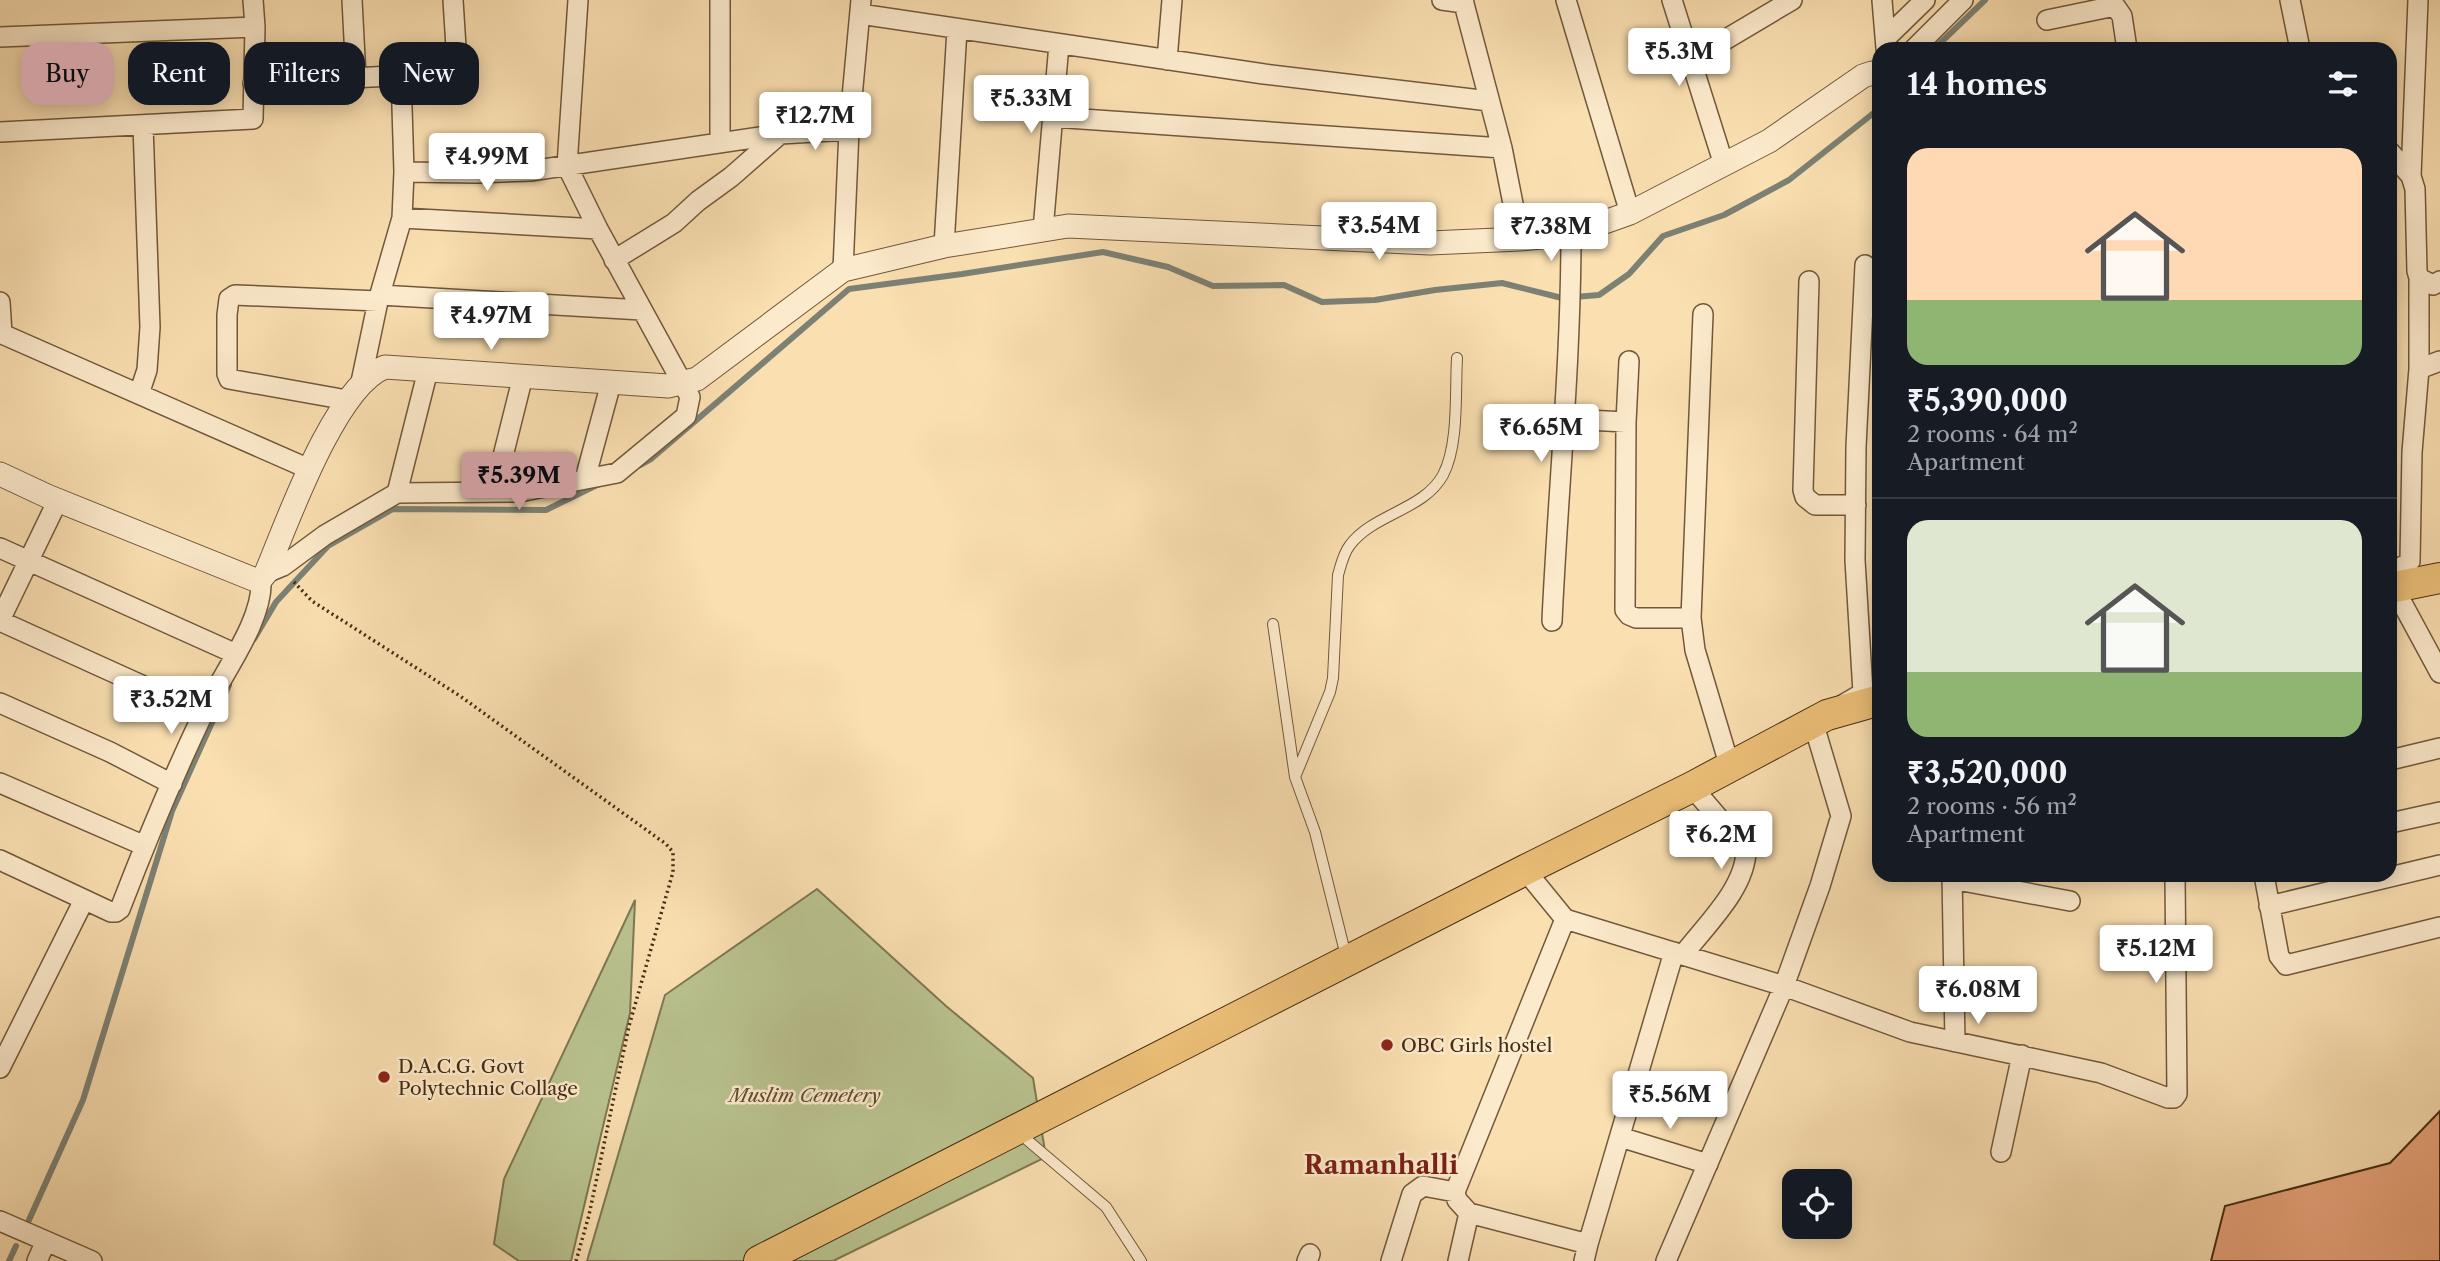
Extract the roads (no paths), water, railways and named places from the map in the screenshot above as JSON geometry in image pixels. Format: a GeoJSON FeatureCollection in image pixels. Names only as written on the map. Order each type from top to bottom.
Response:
{"type":"FeatureCollection","features":[{"type":"Feature","properties":{"kind":"main road"},"geometry":{"type":"LineString","coordinates":[[2397,583],[2440,578]]}},
{"type":"Feature","properties":{"kind":"main road"},"geometry":{"type":"LineString","coordinates":[[760,1261],[1820,719],[1872,703]]}},
{"type":"Feature","properties":{"kind":"street"},"geometry":{"type":"LineString","coordinates":[[253,0],[254,42]]}},
{"type":"Feature","properties":{"kind":"street"},"geometry":{"type":"LineString","coordinates":[[352,0],[354,42]]}},
{"type":"Feature","properties":{"kind":"street"},"geometry":{"type":"LineString","coordinates":[[453,0],[455,42]]}},
{"type":"Feature","properties":{"kind":"street"},"geometry":{"type":"LineString","coordinates":[[0,474],[253,579],[283,566],[325,535],[397,493],[519,492],[617,473],[686,416],[690,397],[614,260],[567,166],[578,0]]}},
{"type":"Feature","properties":{"kind":"street"},"geometry":{"type":"LineString","coordinates":[[720,0],[720,142]]}},
{"type":"Feature","properties":{"kind":"street"},"geometry":{"type":"LineString","coordinates":[[1167,60],[1172,0]]}},
{"type":"Feature","properties":{"kind":"street"},"geometry":{"type":"LineString","coordinates":[[1442,0],[1463,1],[1502,148],[1520,239]]}},
{"type":"Feature","properties":{"kind":"street"},"geometry":{"type":"LineString","coordinates":[[1566,0],[1630,212]]}},
{"type":"Feature","properties":{"kind":"street"},"geometry":{"type":"LineString","coordinates":[[1672,0],[1724,164]]}},
{"type":"Feature","properties":{"kind":"street"},"geometry":{"type":"LineString","coordinates":[[1691,60],[1792,0]]}},
{"type":"Feature","properties":{"kind":"street"},"geometry":{"type":"LineString","coordinates":[[1882,0],[1886,42]]}},
{"type":"Feature","properties":{"kind":"street"},"geometry":{"type":"LineString","coordinates":[[1888,42],[1924,0]]}},
{"type":"Feature","properties":{"kind":"street"},"geometry":{"type":"LineString","coordinates":[[1921,42],[1963,0]]}},
{"type":"Feature","properties":{"kind":"street"},"geometry":{"type":"LineString","coordinates":[[2290,0],[2299,42]]}},
{"type":"Feature","properties":{"kind":"street"},"geometry":{"type":"LineString","coordinates":[[2397,578],[2410,561],[2412,452],[2419,369],[2419,278],[2415,189],[2412,176],[2417,0]]}},
{"type":"Feature","properties":{"kind":"street"},"geometry":{"type":"LineString","coordinates":[[2047,20],[2115,6],[2122,16],[2126,42]]}},
{"type":"Feature","properties":{"kind":"street"},"geometry":{"type":"LineString","coordinates":[[843,270],[849,130],[861,7],[957,29],[1167,60],[1489,101]]}},
{"type":"Feature","properties":{"kind":"street"},"geometry":{"type":"LineString","coordinates":[[0,37],[254,27]]}},
{"type":"Feature","properties":{"kind":"street"},"geometry":{"type":"LineString","coordinates":[[944,246],[957,29]]}},
{"type":"Feature","properties":{"kind":"street"},"geometry":{"type":"LineString","coordinates":[[1043,230],[1059,44]]}},
{"type":"Feature","properties":{"kind":"street"},"geometry":{"type":"LineString","coordinates":[[0,860],[84,900],[116,912],[203,713],[236,654],[258,607],[263,576],[309,469],[347,400],[361,382],[385,367],[668,386],[697,379],[843,270],[944,246],[1068,226],[1430,243],[1520,239],[1571,233],[1630,212],[1769,141],[1863,76],[1872,73]]}},
{"type":"Feature","properties":{"kind":"street"},"geometry":{"type":"LineString","coordinates":[[0,132],[253,119],[253,105]]}},
{"type":"Feature","properties":{"kind":"street"},"geometry":{"type":"LineString","coordinates":[[361,382],[379,298],[402,218],[402,105]]}},
{"type":"Feature","properties":{"kind":"street"},"geometry":{"type":"LineString","coordinates":[[1053,117],[1502,148]]}},
{"type":"Feature","properties":{"kind":"street"},"geometry":{"type":"LineString","coordinates":[[139,394],[147,370],[150,327],[143,125]]}},
{"type":"Feature","properties":{"kind":"street"},"geometry":{"type":"LineString","coordinates":[[404,172],[503,173],[780,134],[849,130]]}},
{"type":"Feature","properties":{"kind":"street"},"geometry":{"type":"LineString","coordinates":[[614,260],[674,223],[780,134]]}},
{"type":"Feature","properties":{"kind":"street"},"geometry":{"type":"LineString","coordinates":[[2397,160],[2412,176]]}},
{"type":"Feature","properties":{"kind":"street"},"geometry":{"type":"LineString","coordinates":[[402,218],[598,229]]}},
{"type":"Feature","properties":{"kind":"street"},"geometry":{"type":"LineString","coordinates":[[1552,621],[1559,481],[1566,419],[1571,233]]}},
{"type":"Feature","properties":{"kind":"street"},"geometry":{"type":"LineString","coordinates":[[1666,1261],[1784,986],[1821,886],[1841,816],[1820,719],[1863,693],[1855,560],[1865,265]]}},
{"type":"Feature","properties":{"kind":"street"},"geometry":{"type":"LineString","coordinates":[[2419,278],[2433,285],[2440,282]]}},
{"type":"Feature","properties":{"kind":"street"},"geometry":{"type":"LineString","coordinates":[[1809,281],[1803,490],[1805,497],[1815,505],[1856,505]]}},
{"type":"Feature","properties":{"kind":"street"},"geometry":{"type":"LineString","coordinates":[[347,400],[229,379],[229,299],[235,295],[379,298],[642,310]]}},
{"type":"Feature","properties":{"kind":"street"},"geometry":{"type":"LineString","coordinates":[[0,302],[1,333],[309,469]]}},
{"type":"Feature","properties":{"kind":"street"},"geometry":{"type":"LineString","coordinates":[[1565,919],[1455,1192],[1457,1200],[1469,1213],[1586,1252],[1678,954],[1731,893],[1743,874],[1746,862],[1746,850],[1696,784],[1729,764],[1695,650],[1691,618],[1703,314]]}},
{"type":"Feature","properties":{"kind":"street"},"geometry":{"type":"LineString","coordinates":[[1629,361],[1625,610],[1636,618],[1691,618]]}},
{"type":"Feature","properties":{"kind":"street"},"geometry":{"type":"LineString","coordinates":[[2419,369],[2440,361]]}},
{"type":"Feature","properties":{"kind":"street"},"geometry":{"type":"LineString","coordinates":[[397,493],[428,370]]}},
{"type":"Feature","properties":{"kind":"street"},"geometry":{"type":"LineString","coordinates":[[494,492],[523,376]]}},
{"type":"Feature","properties":{"kind":"street"},"geometry":{"type":"LineString","coordinates":[[585,479],[611,383]]}},
{"type":"Feature","properties":{"kind":"street"},"geometry":{"type":"LineString","coordinates":[[1566,419],[1626,422]]}},
{"type":"Feature","properties":{"kind":"street"},"geometry":{"type":"LineString","coordinates":[[58,500],[0,621],[203,713]]}},
{"type":"Feature","properties":{"kind":"street"},"geometry":{"type":"LineString","coordinates":[[0,548],[236,654]]}},
{"type":"Feature","properties":{"kind":"street"},"geometry":{"type":"LineString","coordinates":[[2397,593],[2440,673]]}},
{"type":"Feature","properties":{"kind":"street"},"geometry":{"type":"LineString","coordinates":[[0,703],[110,752],[172,784]]}},
{"type":"Feature","properties":{"kind":"street"},"geometry":{"type":"LineString","coordinates":[[2397,758],[2440,748]]}},
{"type":"Feature","properties":{"kind":"street"},"geometry":{"type":"LineString","coordinates":[[0,783],[145,846]]}},
{"type":"Feature","properties":{"kind":"street"},"geometry":{"type":"LineString","coordinates":[[2397,821],[2440,812]]}},
{"type":"Feature","properties":{"kind":"street"},"geometry":{"type":"LineString","coordinates":[[2397,875],[2440,865]]}},
{"type":"Feature","properties":{"kind":"street"},"geometry":{"type":"LineString","coordinates":[[1525,870],[1565,919],[1784,986],[1910,1032],[2101,1073],[2168,1098],[2174,1098],[2177,1094],[2175,882]]}},
{"type":"Feature","properties":{"kind":"street"},"geometry":{"type":"LineString","coordinates":[[1952,882],[1955,1042]]}},
{"type":"Feature","properties":{"kind":"street"},"geometry":{"type":"LineString","coordinates":[[1977,882],[2070,901]]}},
{"type":"Feature","properties":{"kind":"street"},"geometry":{"type":"LineString","coordinates":[[2265,882],[2279,956],[2286,965],[2440,926]]}},
{"type":"Feature","properties":{"kind":"street"},"geometry":{"type":"LineString","coordinates":[[2269,906],[2369,882]]}},
{"type":"Feature","properties":{"kind":"street"},"geometry":{"type":"LineString","coordinates":[[0,1068],[84,900]]}},
{"type":"Feature","properties":{"kind":"street"},"geometry":{"type":"LineString","coordinates":[[2001,1152],[2022,1055]]}},
{"type":"Feature","properties":{"kind":"street"},"geometry":{"type":"LineString","coordinates":[[1620,1137],[1708,1164]]}},
{"type":"Feature","properties":{"kind":"street"},"geometry":{"type":"LineString","coordinates":[[1391,1261],[1412,1194],[1423,1186],[1455,1192]]}},
{"type":"Feature","properties":{"kind":"street"},"geometry":{"type":"LineString","coordinates":[[1458,1261],[1469,1213]]}},
{"type":"Feature","properties":{"kind":"street"},"geometry":{"type":"LineString","coordinates":[[0,1221],[92,1261]]}},
{"type":"Feature","properties":{"kind":"street"},"geometry":{"type":"LineString","coordinates":[[37,1261],[46,1241]]}},
{"type":"Feature","properties":{"kind":"lane"},"geometry":{"type":"LineString","coordinates":[[1295,778],[1334,678],[1338,575],[1342,559],[1359,535],[1428,493],[1442,477],[1452,442],[1457,358]]}},
{"type":"Feature","properties":{"kind":"lane"},"geometry":{"type":"LineString","coordinates":[[1273,624],[1295,778],[1315,832],[1347,960]]}},
{"type":"Feature","properties":{"kind":"lane"},"geometry":{"type":"LineString","coordinates":[[1016,1130],[1106,1207],[1141,1261]]}},
{"type":"Feature","properties":{"kind":"waterway"},"geometry":{"type":"LineString","coordinates":[[1941,42],[1985,0]]}},
{"type":"Feature","properties":{"kind":"waterway"},"geometry":{"type":"LineString","coordinates":[[640,465],[651,459],[849,289],[1103,252],[1168,267],[1213,286],[1284,285],[1322,302],[1375,300],[1502,283],[1562,298],[1599,295],[1629,274],[1663,236],[1724,215],[1789,180],[1872,114]]}},
{"type":"Feature","properties":{"kind":"waterway"},"geometry":{"type":"LineString","coordinates":[[254,639],[276,602],[328,546],[393,509],[546,510],[599,484]]}},
{"type":"Feature","properties":{"kind":"waterway"},"geometry":{"type":"LineString","coordinates":[[29,1220],[83,1100],[172,811],[229,685]]}},
{"type":"Feature","properties":{"kind":"waterway"},"geometry":{"type":"LineString","coordinates":[[9,1261],[16,1246]]}},
{"type":"Feature","properties":{"kind":"place","name":"OBC Girls hostel"},"geometry":{"type":"Point","coordinates":[1387,1045]}},
{"type":"Feature","properties":{"kind":"place","name":"D.A.C.G. Govt Polytechnic Collage"},"geometry":{"type":"Point","coordinates":[384,1077]}},
{"type":"Feature","properties":{"kind":"district","name":"Ramanhalli"},"geometry":{"type":"Point","coordinates":[1381,1165]}},
{"type":"Feature","properties":{"kind":"park label","name":"Muslim Cemetery"},"geometry":{"type":"Point","coordinates":[805,1095]}}]}
